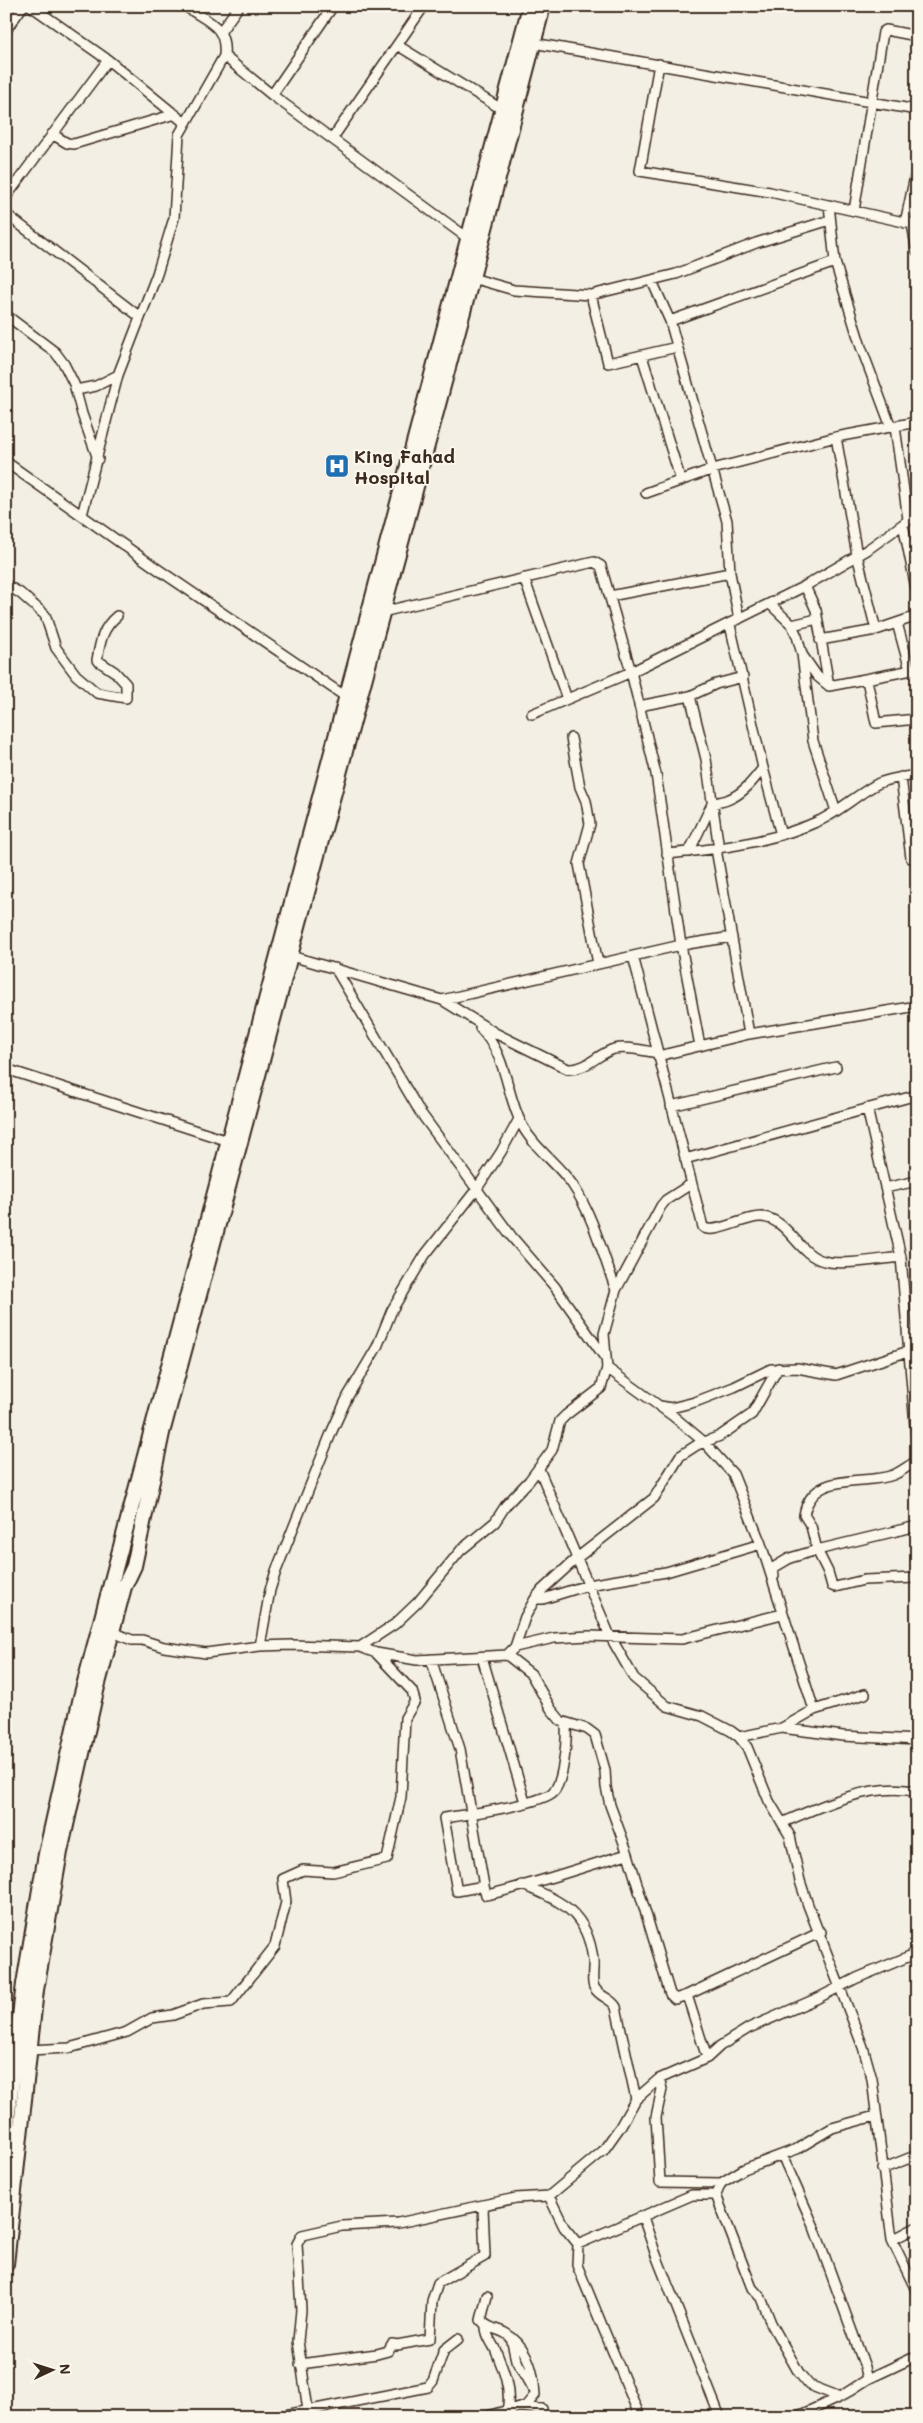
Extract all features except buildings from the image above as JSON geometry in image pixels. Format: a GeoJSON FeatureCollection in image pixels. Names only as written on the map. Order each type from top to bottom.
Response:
{"type":"FeatureCollection","features":[{"type":"Feature","properties":{"kind":"main road"},"geometry":{"type":"LineString","coordinates":[[6,2264],[36,1990],[60,1852],[96,1692],[124,1587],[134,1566],[162,1434],[290,956],[530,6]]}},
{"type":"Feature","properties":{"kind":"main road"},"geometry":{"type":"LineString","coordinates":[[6,2128],[24,1984],[44,1863],[78,1706],[228,1142],[353,702],[382,612],[543,6]]}},
{"type":"Feature","properties":{"kind":"street"},"geometry":{"type":"LineString","coordinates":[[6,30],[23,6]]}},
{"type":"Feature","properties":{"kind":"street"},"geometry":{"type":"LineString","coordinates":[[31,6],[108,60],[185,123]]}},
{"type":"Feature","properties":{"kind":"street"},"geometry":{"type":"LineString","coordinates":[[82,516],[118,375],[157,274],[174,218],[179,136],[224,56],[225,43],[221,31],[185,6]]}},
{"type":"Feature","properties":{"kind":"street"},"geometry":{"type":"LineString","coordinates":[[221,31],[239,6]]}},
{"type":"Feature","properties":{"kind":"street"},"geometry":{"type":"LineString","coordinates":[[272,95],[333,6]]}},
{"type":"Feature","properties":{"kind":"street"},"geometry":{"type":"LineString","coordinates":[[332,140],[424,6]]}},
{"type":"Feature","properties":{"kind":"street"},"geometry":{"type":"LineString","coordinates":[[854,211],[883,32],[886,30],[917,36]]}},
{"type":"Feature","properties":{"kind":"street"},"geometry":{"type":"LineString","coordinates":[[533,43],[917,110]]}},
{"type":"Feature","properties":{"kind":"street"},"geometry":{"type":"LineString","coordinates":[[397,45],[503,110]]}},
{"type":"Feature","properties":{"kind":"street"},"geometry":{"type":"LineString","coordinates":[[224,56],[332,140],[470,239]]}},
{"type":"Feature","properties":{"kind":"street"},"geometry":{"type":"LineString","coordinates":[[6,197],[108,60]]}},
{"type":"Feature","properties":{"kind":"street"},"geometry":{"type":"LineString","coordinates":[[659,64],[640,171],[770,192],[911,224]]}},
{"type":"Feature","properties":{"kind":"street"},"geometry":{"type":"LineString","coordinates":[[52,134],[67,143],[74,144],[175,114]]}},
{"type":"Feature","properties":{"kind":"street"},"geometry":{"type":"LineString","coordinates":[[917,167],[911,224],[917,251]]}},
{"type":"Feature","properties":{"kind":"street"},"geometry":{"type":"LineString","coordinates":[[829,205],[835,262],[861,347],[893,427],[917,593]]}},
{"type":"Feature","properties":{"kind":"street"},"geometry":{"type":"LineString","coordinates":[[6,214],[140,316]]}},
{"type":"Feature","properties":{"kind":"street"},"geometry":{"type":"LineString","coordinates":[[472,278],[514,290],[591,295],[652,281],[756,243],[830,220]]}},
{"type":"Feature","properties":{"kind":"street"},"geometry":{"type":"LineString","coordinates":[[670,321],[835,262]]}},
{"type":"Feature","properties":{"kind":"street"},"geometry":{"type":"LineString","coordinates":[[652,281],[670,321],[713,469],[726,521],[730,572],[739,619]]}},
{"type":"Feature","properties":{"kind":"street"},"geometry":{"type":"LineString","coordinates":[[591,295],[608,363],[677,347]]}},
{"type":"Feature","properties":{"kind":"street"},"geometry":{"type":"LineString","coordinates":[[6,315],[54,352],[64,364],[76,390],[98,459]]}},
{"type":"Feature","properties":{"kind":"street"},"geometry":{"type":"LineString","coordinates":[[642,356],[681,481]]}},
{"type":"Feature","properties":{"kind":"street"},"geometry":{"type":"LineString","coordinates":[[76,390],[96,386],[118,375]]}},
{"type":"Feature","properties":{"kind":"street"},"geometry":{"type":"LineString","coordinates":[[646,493],[713,469],[836,437],[917,422]]}},
{"type":"Feature","properties":{"kind":"street"},"geometry":{"type":"LineString","coordinates":[[836,437],[857,555],[876,630]]}},
{"type":"Feature","properties":{"kind":"street"},"geometry":{"type":"LineString","coordinates":[[6,462],[353,702]]}},
{"type":"Feature","properties":{"kind":"street"},"geometry":{"type":"LineString","coordinates":[[532,714],[631,672],[730,625],[805,586],[857,555],[917,514]]}},
{"type":"Feature","properties":{"kind":"street"},"geometry":{"type":"LineString","coordinates":[[382,612],[594,562],[601,566],[631,672],[656,774],[681,945],[700,1046]]}},
{"type":"Feature","properties":{"kind":"street"},"geometry":{"type":"LineString","coordinates":[[610,596],[730,572]]}},
{"type":"Feature","properties":{"kind":"street"},"geometry":{"type":"LineString","coordinates":[[524,578],[567,699]]}},
{"type":"Feature","properties":{"kind":"street"},"geometry":{"type":"LineString","coordinates":[[6,585],[20,593],[45,615],[56,648],[76,676],[97,693],[126,698],[126,684],[115,672],[97,660],[100,639],[108,623],[116,616]]}},
{"type":"Feature","properties":{"kind":"street"},"geometry":{"type":"LineString","coordinates":[[805,586],[817,619],[829,686]]}},
{"type":"Feature","properties":{"kind":"street"},"geometry":{"type":"LineString","coordinates":[[770,604],[792,625],[802,654],[813,741],[836,810]]}},
{"type":"Feature","properties":{"kind":"street"},"geometry":{"type":"LineString","coordinates":[[820,640],[876,630],[917,616]]}},
{"type":"Feature","properties":{"kind":"street"},"geometry":{"type":"LineString","coordinates":[[792,625],[817,619]]}},
{"type":"Feature","properties":{"kind":"street"},"geometry":{"type":"LineString","coordinates":[[802,654],[817,676],[829,686],[913,670],[897,623]]}},
{"type":"Feature","properties":{"kind":"street"},"geometry":{"type":"LineString","coordinates":[[730,625],[763,768],[781,835]]}},
{"type":"Feature","properties":{"kind":"street"},"geometry":{"type":"LineString","coordinates":[[639,706],[690,696],[716,684],[743,678]]}},
{"type":"Feature","properties":{"kind":"street"},"geometry":{"type":"LineString","coordinates":[[867,680],[876,723],[917,719]]}},
{"type":"Feature","properties":{"kind":"street"},"geometry":{"type":"LineString","coordinates":[[690,696],[706,759],[718,849],[749,1034]]}},
{"type":"Feature","properties":{"kind":"street"},"geometry":{"type":"LineString","coordinates":[[570,738],[590,824],[580,864],[598,964]]}},
{"type":"Feature","properties":{"kind":"street"},"geometry":{"type":"LineString","coordinates":[[712,804],[729,800],[740,793],[748,787],[763,768]]}},
{"type":"Feature","properties":{"kind":"street"},"geometry":{"type":"LineString","coordinates":[[667,854],[718,849],[781,835],[822,820],[879,784],[901,777],[917,775]]}},
{"type":"Feature","properties":{"kind":"street"},"geometry":{"type":"LineString","coordinates":[[901,777],[911,858]]}},
{"type":"Feature","properties":{"kind":"street"},"geometry":{"type":"LineString","coordinates":[[689,852],[712,804]]}},
{"type":"Feature","properties":{"kind":"street"},"geometry":{"type":"LineString","coordinates":[[442,1000],[681,945],[732,937]]}},
{"type":"Feature","properties":{"kind":"street"},"geometry":{"type":"LineString","coordinates":[[290,956],[442,1000],[497,1034],[568,1069],[581,1068],[614,1049],[623,1048],[658,1055],[749,1034],[917,1006]]}},
{"type":"Feature","properties":{"kind":"street"},"geometry":{"type":"LineString","coordinates":[[633,956],[702,1225],[706,1229],[712,1230],[760,1216],[780,1224],[804,1248],[822,1261],[901,1257]]}},
{"type":"Feature","properties":{"kind":"street"},"geometry":{"type":"LineString","coordinates":[[335,968],[420,1112],[476,1190],[555,1287],[607,1364],[704,1442],[732,1474],[761,1544],[814,1710]]}},
{"type":"Feature","properties":{"kind":"street"},"geometry":{"type":"LineString","coordinates":[[471,1018],[486,1034],[499,1056],[506,1071],[519,1119],[524,1128],[560,1168],[581,1199],[616,1290]]}},
{"type":"Feature","properties":{"kind":"street"},"geometry":{"type":"LineString","coordinates":[[671,1106],[836,1066]]}},
{"type":"Feature","properties":{"kind":"street"},"geometry":{"type":"LineString","coordinates":[[6,1069],[228,1142]]}},
{"type":"Feature","properties":{"kind":"street"},"geometry":{"type":"LineString","coordinates":[[685,1159],[917,1095]]}},
{"type":"Feature","properties":{"kind":"street"},"geometry":{"type":"LineString","coordinates":[[866,1108],[901,1257],[917,1449]]}},
{"type":"Feature","properties":{"kind":"street"},"geometry":{"type":"LineString","coordinates":[[260,1646],[270,1590],[276,1571],[302,1503],[344,1404],[377,1347],[392,1310],[425,1255],[476,1190],[501,1152],[519,1119]]}},
{"type":"Feature","properties":{"kind":"street"},"geometry":{"type":"LineString","coordinates":[[884,1188],[917,1181]]}},
{"type":"Feature","properties":{"kind":"street"},"geometry":{"type":"LineString","coordinates":[[360,1647],[395,1624],[418,1602],[460,1550],[487,1530],[539,1468],[555,1443],[560,1422],[566,1415],[601,1388],[607,1364],[604,1334],[616,1290],[661,1206],[666,1200],[691,1184]]}},
{"type":"Feature","properties":{"kind":"street"},"geometry":{"type":"LineString","coordinates":[[657,1406],[671,1408],[695,1402],[734,1387],[766,1370],[797,1368],[836,1375],[909,1351]]}},
{"type":"Feature","properties":{"kind":"street"},"geometry":{"type":"LineString","coordinates":[[112,1632],[132,1640],[142,1640],[164,1647],[206,1653],[260,1646],[360,1647],[376,1653],[417,1660],[507,1655],[515,1647],[525,1617],[534,1599],[577,1558],[654,1498],[680,1456],[704,1442],[720,1436],[752,1414],[778,1368]]}},
{"type":"Feature","properties":{"kind":"street"},"geometry":{"type":"LineString","coordinates":[[917,1461],[893,1475],[851,1479],[819,1489],[804,1510],[804,1515],[811,1526],[816,1550],[828,1572],[832,1586],[835,1587],[864,1580],[917,1578]]}},
{"type":"Feature","properties":{"kind":"street"},"geometry":{"type":"LineString","coordinates":[[539,1468],[610,1636],[634,1678],[667,1706],[702,1716],[739,1737],[747,1747],[769,1801],[794,1846],[800,1882],[839,1987],[864,2047],[872,2079],[875,2116],[892,2240],[917,2292]]}},
{"type":"Feature","properties":{"kind":"street"},"geometry":{"type":"LineString","coordinates":[[778,1599],[773,1568],[790,1558],[917,1526]]}},
{"type":"Feature","properties":{"kind":"street"},"geometry":{"type":"LineString","coordinates":[[534,1599],[543,1599],[588,1585],[666,1572],[761,1544]]}},
{"type":"Feature","properties":{"kind":"street"},"geometry":{"type":"LineString","coordinates":[[515,1647],[554,1638],[610,1636],[682,1639],[782,1614]]}},
{"type":"Feature","properties":{"kind":"street"},"geometry":{"type":"LineString","coordinates":[[29,2050],[69,2048],[127,2032],[152,2018],[173,2016],[203,2004],[231,2002],[275,1946],[286,1902],[283,1879],[303,1870],[333,1872],[387,1859],[401,1797],[405,1718],[415,1701],[412,1691],[376,1653]]}},
{"type":"Feature","properties":{"kind":"street"},"geometry":{"type":"LineString","coordinates":[[507,1655],[531,1674],[551,1709],[566,1724],[587,1728],[594,1735],[605,1770],[610,1805],[628,1854],[670,1994],[675,1998],[687,1995],[820,1932]]}},
{"type":"Feature","properties":{"kind":"street"},"geometry":{"type":"LineString","coordinates":[[482,1657],[525,1802]]}},
{"type":"Feature","properties":{"kind":"street"},"geometry":{"type":"LineString","coordinates":[[431,1659],[460,1749],[486,1895],[628,1854]]}},
{"type":"Feature","properties":{"kind":"street"},"geometry":{"type":"LineString","coordinates":[[739,1737],[782,1728],[814,1710],[865,1694]]}},
{"type":"Feature","properties":{"kind":"street"},"geometry":{"type":"LineString","coordinates":[[484,1886],[457,1891],[444,1818],[473,1814],[549,1796],[558,1786],[566,1746],[566,1724]]}},
{"type":"Feature","properties":{"kind":"street"},"geometry":{"type":"LineString","coordinates":[[782,1728],[843,1736],[917,1740]]}},
{"type":"Feature","properties":{"kind":"street"},"geometry":{"type":"LineString","coordinates":[[782,1823],[846,1797],[878,1792],[917,1792]]}},
{"type":"Feature","properties":{"kind":"street"},"geometry":{"type":"LineString","coordinates":[[522,1885],[558,1900],[569,1908],[583,1926],[592,1949],[594,1986],[602,1996],[611,2001],[616,2007],[636,2099]]}},
{"type":"Feature","properties":{"kind":"street"},"geometry":{"type":"LineString","coordinates":[[308,2410],[298,2341],[300,2286],[297,2244],[302,2235],[342,2226],[398,2223],[482,2207],[516,2198],[550,2196],[603,2151],[636,2099],[660,2079],[707,2058],[720,2046],[749,2028],[917,1953]]}},
{"type":"Feature","properties":{"kind":"street"},"geometry":{"type":"LineString","coordinates":[[687,1995],[707,2058]]}},
{"type":"Feature","properties":{"kind":"street"},"geometry":{"type":"LineString","coordinates":[[660,2079],[662,2089],[656,2117],[660,2182],[721,2183],[744,2169],[782,2155],[832,2128],[875,2116]]}},
{"type":"Feature","properties":{"kind":"street"},"geometry":{"type":"LineString","coordinates":[[782,2155],[814,2227],[868,2379]]}},
{"type":"Feature","properties":{"kind":"street"},"geometry":{"type":"LineString","coordinates":[[882,2169],[917,2155]]}},
{"type":"Feature","properties":{"kind":"street"},"geometry":{"type":"LineString","coordinates":[[721,2183],[716,2195],[752,2288],[761,2298],[771,2323],[799,2373],[809,2385],[840,2397]]}},
{"type":"Feature","properties":{"kind":"street"},"geometry":{"type":"LineString","coordinates":[[578,2244],[692,2195],[716,2195]]}},
{"type":"Feature","properties":{"kind":"street"},"geometry":{"type":"LineString","coordinates":[[550,2196],[564,2227],[578,2244],[577,2265],[640,2417]]}},
{"type":"Feature","properties":{"kind":"street"},"geometry":{"type":"LineString","coordinates":[[300,2364],[377,2354],[388,2351],[392,2344],[398,2346],[430,2339],[432,2301],[438,2283],[485,2256],[482,2207]]}},
{"type":"Feature","properties":{"kind":"street"},"geometry":{"type":"LineString","coordinates":[[643,2217],[656,2255],[720,2417]]}},
{"type":"Feature","properties":{"kind":"street"},"geometry":{"type":"LineString","coordinates":[[892,2240],[917,2226]]}},
{"type":"Feature","properties":{"kind":"street"},"geometry":{"type":"LineString","coordinates":[[487,2296],[481,2320],[486,2327],[511,2397],[507,2410]]}},
{"type":"Feature","properties":{"kind":"street"},"geometry":{"type":"LineString","coordinates":[[486,2327],[506,2334],[511,2338],[516,2360],[530,2381],[535,2396],[525,2407]]}},
{"type":"Feature","properties":{"kind":"street"},"geometry":{"type":"LineString","coordinates":[[275,2417],[428,2387],[433,2381],[444,2350],[458,2339]]}},
{"type":"Feature","properties":{"kind":"street"},"geometry":{"type":"LineString","coordinates":[[796,2417],[840,2397],[868,2379],[917,2356]]}},
{"type":"Feature","properties":{"kind":"street"},"geometry":{"type":"LineString","coordinates":[[484,2417],[525,2407],[542,2409],[545,2417]]}},
{"type":"Feature","properties":{"kind":"place","name":"King Fahad Hospital"},"geometry":{"type":"Point","coordinates":[337,466]}}]}
